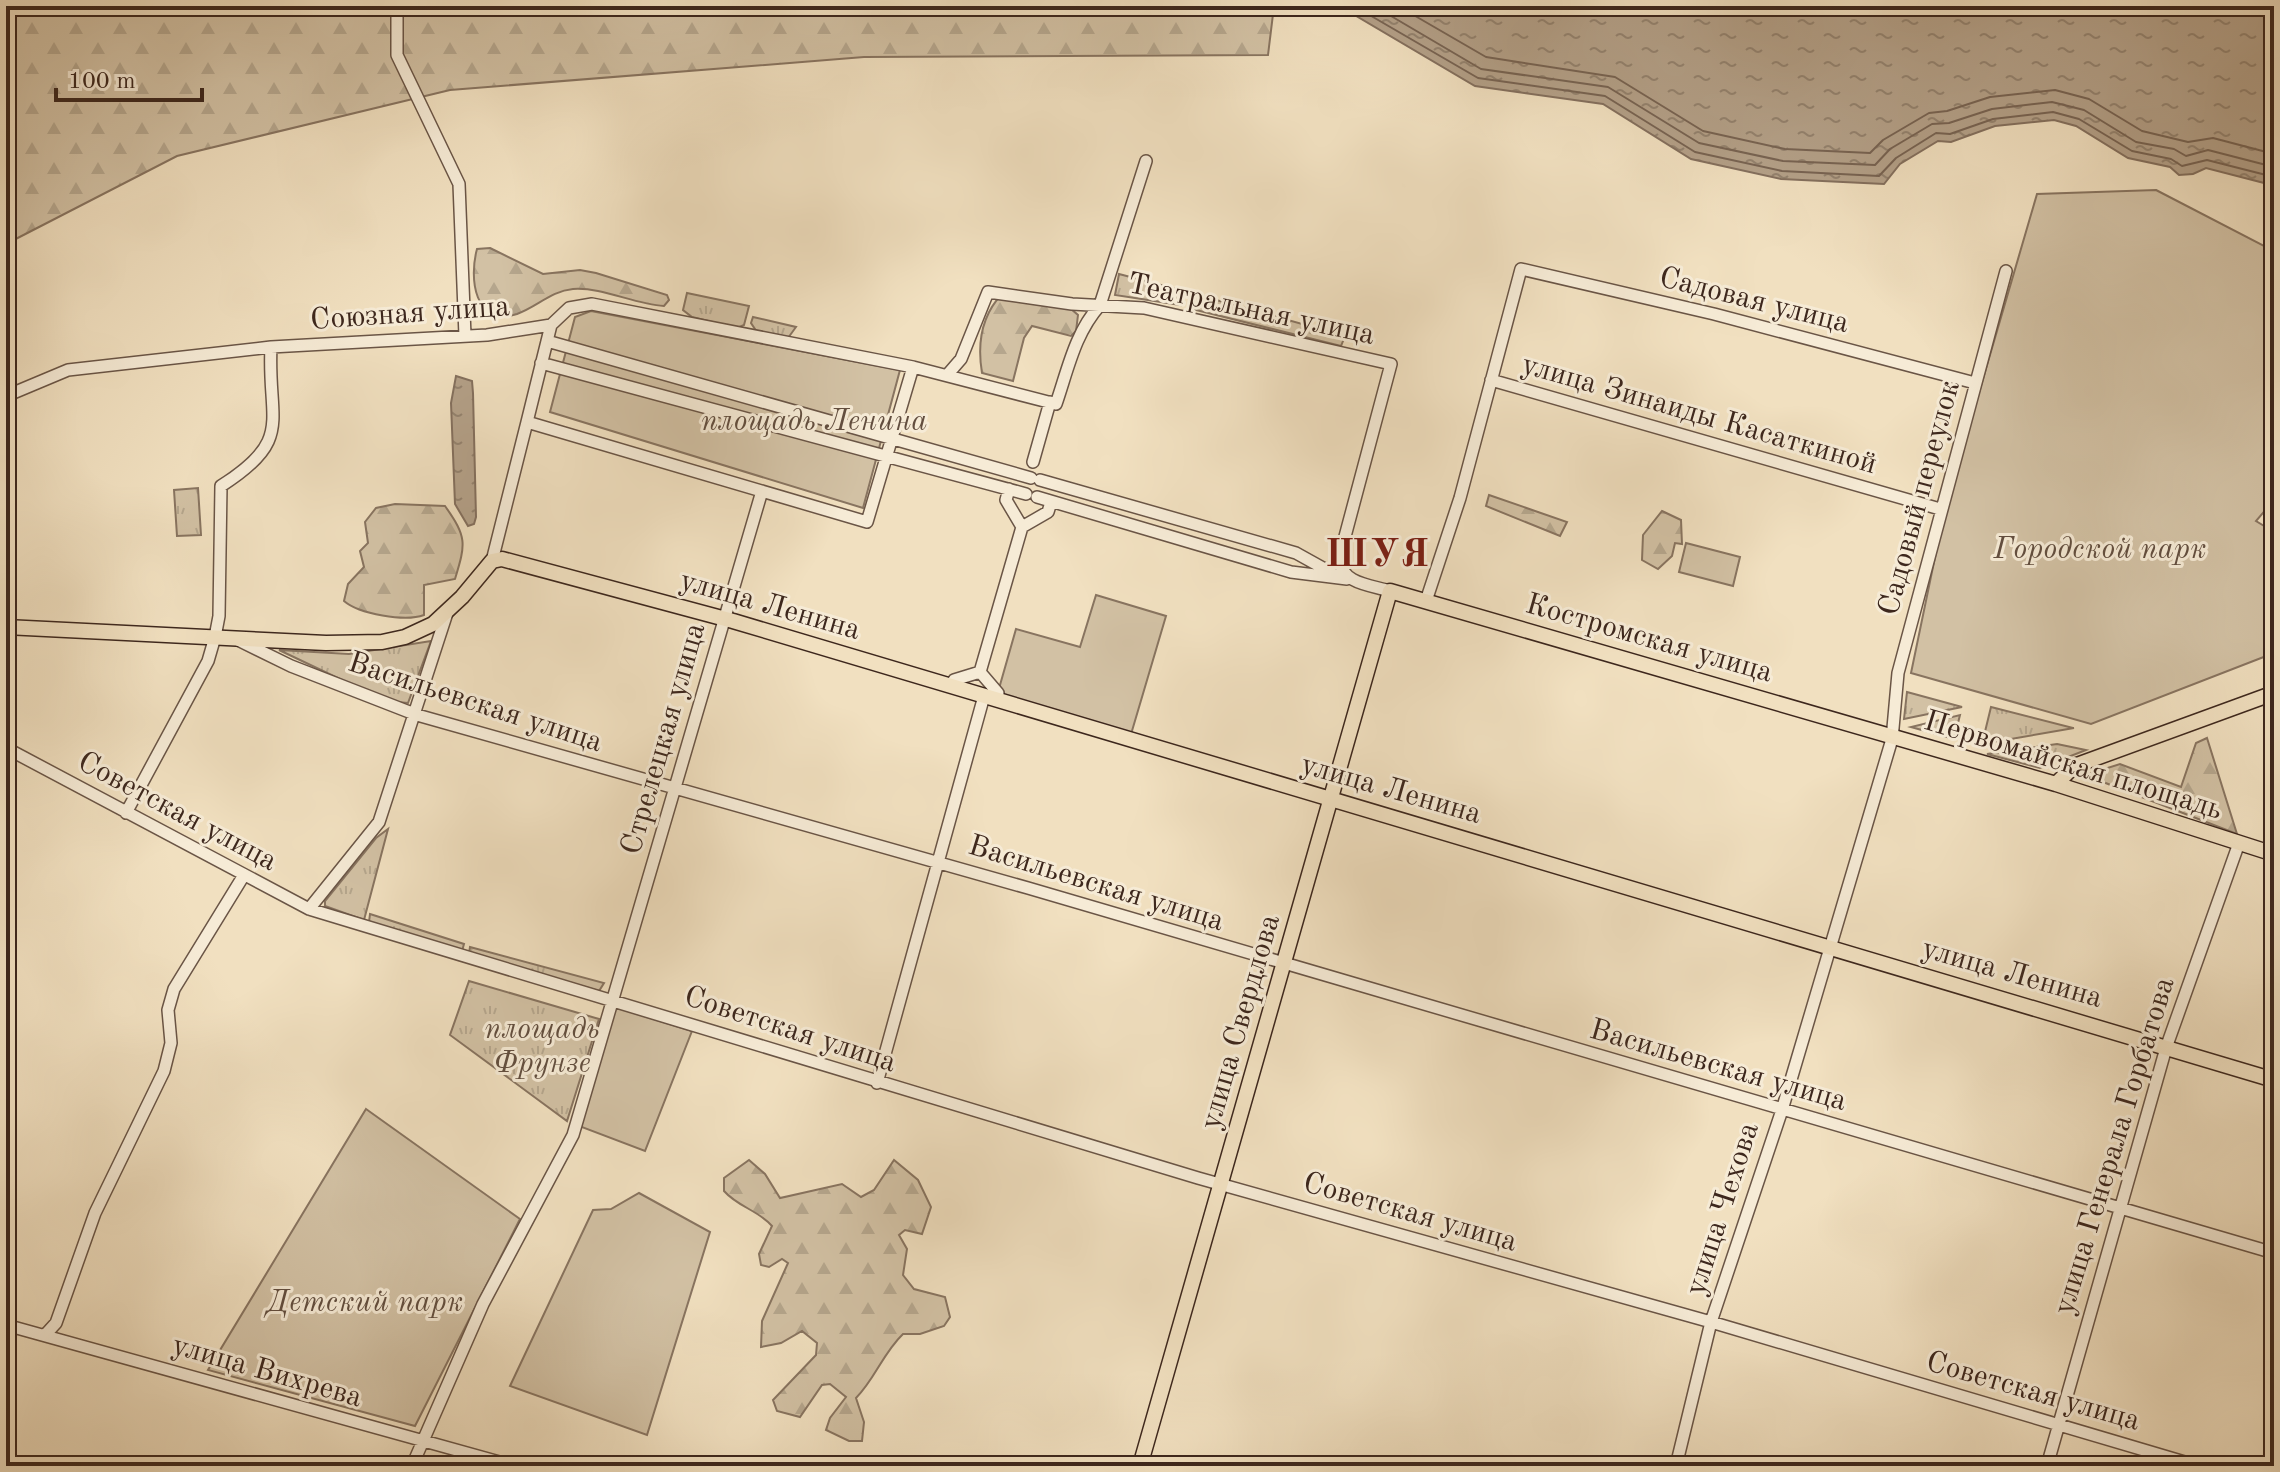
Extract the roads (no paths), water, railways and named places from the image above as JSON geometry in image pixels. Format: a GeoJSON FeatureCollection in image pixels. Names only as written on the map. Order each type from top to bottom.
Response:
{"type":"FeatureCollection","features":[{"type":"Feature","properties":{"kind":"main road","name":"улица Ленина"},"geometry":{"type":"LineString","coordinates":[[492,561],[502,559],[991,695],[2274,1080]]}},
{"type":"Feature","properties":{"kind":"main road"},"geometry":{"type":"LineString","coordinates":[[6,627],[382,642],[420,630],[447,613],[492,561]]}},
{"type":"Feature","properties":{"kind":"main road","name":"Костромская улица"},"geometry":{"type":"LineString","coordinates":[[1390,591],[1892,739]]}},
{"type":"Feature","properties":{"kind":"main road","name":"улица Свердлова"},"geometry":{"type":"LineString","coordinates":[[1140,1466],[1390,591]]}},
{"type":"Feature","properties":{"kind":"main road"},"geometry":{"type":"LineString","coordinates":[[2056,784],[2074,766],[2274,693]]}},
{"type":"Feature","properties":{"kind":"main road","name":"Первомайская площадь"},"geometry":{"type":"LineString","coordinates":[[1892,739],[2056,784],[2274,854]]}},
{"type":"Feature","properties":{"kind":"street"},"geometry":{"type":"LineString","coordinates":[[397,6],[397,55],[459,184],[465,336]]}},
{"type":"Feature","properties":{"kind":"street"},"geometry":{"type":"LineString","coordinates":[[1033,462],[1078,337],[1100,305],[1146,161]]}},
{"type":"Feature","properties":{"kind":"street","name":"Садовая улица"},"geometry":{"type":"LineString","coordinates":[[1491,380],[1521,269],[1714,314],[1975,383]]}},
{"type":"Feature","properties":{"kind":"street","name":"Садовый переулок"},"geometry":{"type":"LineString","coordinates":[[1892,739],[1898,673],[2006,271]]}},
{"type":"Feature","properties":{"kind":"street","name":"Театральная улица"},"geometry":{"type":"LineString","coordinates":[[948,374],[961,359],[988,292],[1144,308],[1391,364],[1339,559],[1341,569],[1351,580]]}},
{"type":"Feature","properties":{"kind":"street"},"geometry":{"type":"LineString","coordinates":[[492,561],[551,325],[569,308],[592,304],[913,367],[1053,403]]}},
{"type":"Feature","properties":{"kind":"street","name":"Союзная улица"},"geometry":{"type":"LineString","coordinates":[[6,396],[68,370],[271,347],[465,336],[551,325]]}},
{"type":"Feature","properties":{"kind":"street"},"geometry":{"type":"LineString","coordinates":[[547,341],[1296,553],[1334,575]]}},
{"type":"Feature","properties":{"kind":"street","name":"Союзная улица"},"geometry":{"type":"LineString","coordinates":[[215,637],[219,616],[221,486],[253,463],[274,433],[271,347]]}},
{"type":"Feature","properties":{"kind":"street"},"geometry":{"type":"LineString","coordinates":[[541,363],[1032,495],[1291,572],[1334,575],[1390,591]]}},
{"type":"Feature","properties":{"kind":"street"},"geometry":{"type":"LineString","coordinates":[[527,422],[867,522],[913,367]]}},
{"type":"Feature","properties":{"kind":"street"},"geometry":{"type":"LineString","coordinates":[[1426,601],[1460,498],[1491,380]]}},
{"type":"Feature","properties":{"kind":"street","name":"улица Зинаиды Касаткиной"},"geometry":{"type":"LineString","coordinates":[[1491,380],[1940,509]]}},
{"type":"Feature","properties":{"kind":"street"},"geometry":{"type":"LineString","coordinates":[[1032,495],[1043,490],[1036,479]]}},
{"type":"Feature","properties":{"kind":"street"},"geometry":{"type":"LineString","coordinates":[[1009,489],[1006,500],[1022,527]]}},
{"type":"Feature","properties":{"kind":"street","name":"Стрелецкая улица"},"geometry":{"type":"LineString","coordinates":[[412,1466],[483,1304],[573,1135],[762,491]]}},
{"type":"Feature","properties":{"kind":"street"},"geometry":{"type":"LineString","coordinates":[[877,1083],[938,862],[991,695],[980,672],[1022,527],[1048,512],[1051,502]]}},
{"type":"Feature","properties":{"kind":"street"},"geometry":{"type":"LineString","coordinates":[[309,909],[379,822],[417,715],[447,613]]}},
{"type":"Feature","properties":{"kind":"street"},"geometry":{"type":"LineString","coordinates":[[126,813],[208,661],[215,637]]}},
{"type":"Feature","properties":{"kind":"street","name":"Васильевская улица"},"geometry":{"type":"LineString","coordinates":[[234,637],[291,666],[417,715],[938,862],[2274,1253]]}},
{"type":"Feature","properties":{"kind":"street"},"geometry":{"type":"LineString","coordinates":[[954,680],[980,672]]}},
{"type":"Feature","properties":{"kind":"street","name":"улица Чехова"},"geometry":{"type":"LineString","coordinates":[[1676,1466],[1711,1322],[1782,1110],[1892,739]]}},
{"type":"Feature","properties":{"kind":"street","name":"Советская улица"},"geometry":{"type":"LineString","coordinates":[[6,748],[309,909],[877,1083],[1711,1322],[2198,1466]]}},
{"type":"Feature","properties":{"kind":"street","name":"улица Генерала Горбатова"},"geometry":{"type":"LineString","coordinates":[[2047,1466],[2166,1048],[2239,843]]}},
{"type":"Feature","properties":{"kind":"street"},"geometry":{"type":"LineString","coordinates":[[46,1334],[56,1323],[95,1213],[164,1071],[171,1043],[168,1010],[174,989],[244,875]]}},
{"type":"Feature","properties":{"kind":"street","name":"улица Вихрева"},"geometry":{"type":"LineString","coordinates":[[6,1325],[514,1466]]}},
{"type":"Feature","properties":{"kind":"water"},"geometry":{"type":"Polygon","coordinates":[[[1292,6],[2274,7],[2274,182],[2272,185],[2206,168],[2193,174],[2179,175],[2170,167],[2128,158],[2076,126],[2054,120],[1995,126],[1951,142],[1938,141],[1900,164],[1884,184],[1781,179],[1691,159],[1603,104],[1475,86],[1351,13],[1292,6]]]}},
{"type":"Feature","properties":{"kind":"water"},"geometry":{"type":"Polygon","coordinates":[[[456,376],[472,381],[473,393],[476,517],[474,524],[468,526],[455,504],[451,403],[456,376]]]}},
{"type":"Feature","properties":{"kind":"district","name":"ШУЯ"},"geometry":{"type":"Point","coordinates":[1378,556]}},
{"type":"Feature","properties":{"kind":"park label","name":"площадь Ленина"},"geometry":{"type":"Point","coordinates":[814,422]}},
{"type":"Feature","properties":{"kind":"park label","name":"Городской парк"},"geometry":{"type":"Point","coordinates":[2100,550]}},
{"type":"Feature","properties":{"kind":"park label","name":"площадь Фрунзе"},"geometry":{"type":"Point","coordinates":[542,1047]}},
{"type":"Feature","properties":{"kind":"park label","name":"Детский парк"},"geometry":{"type":"Point","coordinates":[365,1303]}}]}
